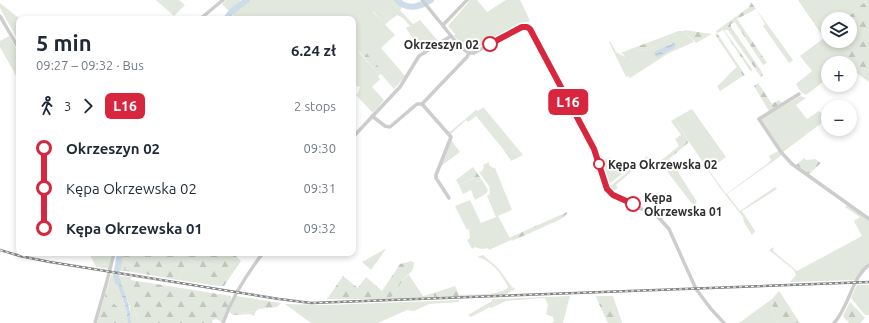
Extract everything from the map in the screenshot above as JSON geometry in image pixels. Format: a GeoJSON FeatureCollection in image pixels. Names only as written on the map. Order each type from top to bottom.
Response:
{"type":"FeatureCollection","features":[{"type":"Feature","properties":{"kind":"street"},"geometry":{"type":"LineString","coordinates":[[204,16],[223,0]]}},
{"type":"Feature","properties":{"kind":"street"},"geometry":{"type":"LineString","coordinates":[[443,25],[467,0]]}},
{"type":"Feature","properties":{"kind":"street"},"geometry":{"type":"LineString","coordinates":[[423,1],[461,48],[469,53],[474,53],[520,27],[525,26],[530,29],[594,149],[607,189],[613,195],[658,217],[669,229],[696,289],[724,323]]}},
{"type":"Feature","properties":{"kind":"street"},"geometry":{"type":"LineString","coordinates":[[0,16],[16,45]]}},
{"type":"Feature","properties":{"kind":"street"},"geometry":{"type":"LineString","coordinates":[[356,134],[400,87],[419,56],[451,36]]}},
{"type":"Feature","properties":{"kind":"street"},"geometry":{"type":"LineString","coordinates":[[372,116],[384,126],[389,127],[417,104],[422,104],[467,57],[469,53]]}},
{"type":"Feature","properties":{"kind":"street"},"geometry":{"type":"LineString","coordinates":[[799,94],[759,119],[781,152],[792,164],[869,219]]}},
{"type":"Feature","properties":{"kind":"street"},"geometry":{"type":"LineString","coordinates":[[422,104],[451,137],[436,176],[449,198]]}},
{"type":"Feature","properties":{"kind":"street"},"geometry":{"type":"LineString","coordinates":[[95,323],[108,281],[113,256]]}},
{"type":"Feature","properties":{"kind":"street"},"geometry":{"type":"LineString","coordinates":[[223,323],[236,293],[261,256]]}},
{"type":"Feature","properties":{"kind":"street"},"geometry":{"type":"LineString","coordinates":[[834,323],[839,318],[860,275],[869,265]]}},
{"type":"Feature","properties":{"kind":"green space"},"geometry":{"type":"Polygon","coordinates":[[[156,0],[179,0],[185,5],[174,16],[156,0]]]}},
{"type":"Feature","properties":{"kind":"green space"},"geometry":{"type":"Polygon","coordinates":[[[226,0],[401,0],[406,4],[417,4],[419,1],[425,7],[414,9],[403,6],[400,10],[413,24],[420,20],[439,42],[422,52],[406,28],[410,26],[403,18],[397,15],[389,21],[379,9],[373,12],[395,35],[381,48],[405,76],[396,87],[362,49],[359,52],[379,75],[378,77],[380,79],[372,87],[384,100],[373,113],[356,95],[360,87],[356,86],[356,16],[233,16],[233,13],[230,16],[227,16],[230,12],[222,4],[226,0]]]}},
{"type":"Feature","properties":{"kind":"green space"},"geometry":{"type":"Polygon","coordinates":[[[469,0],[477,0],[487,12],[506,0],[520,0],[530,21],[516,26],[473,50],[467,49],[454,36],[455,34],[448,26],[469,0]]]}},
{"type":"Feature","properties":{"kind":"green space"},"geometry":{"type":"Polygon","coordinates":[[[798,0],[867,0],[854,12],[821,12],[821,34],[798,0]]]}},
{"type":"Feature","properties":{"kind":"green space"},"geometry":{"type":"Polygon","coordinates":[[[867,0],[869,0],[869,82],[857,73],[857,56],[840,56],[833,48],[857,48],[857,12],[854,12],[867,0]]]}},
{"type":"Feature","properties":{"kind":"green space"},"geometry":{"type":"Polygon","coordinates":[[[751,2],[756,9],[737,19],[767,63],[763,65],[735,22],[731,24],[731,27],[763,75],[761,77],[728,30],[724,30],[752,69],[751,72],[723,30],[717,33],[716,31],[748,8],[751,2]]]}},
{"type":"Feature","properties":{"kind":"green space"},"geometry":{"type":"Polygon","coordinates":[[[0,3],[16,16],[16,37],[0,8],[0,3]]]}},
{"type":"Feature","properties":{"kind":"green space"},"geometry":{"type":"Polygon","coordinates":[[[379,9],[389,21],[385,25],[373,11],[379,9]]]}},
{"type":"Feature","properties":{"kind":"green space"},"geometry":{"type":"Polygon","coordinates":[[[756,9],[793,60],[789,63],[763,26],[765,24],[756,9]]]}},
{"type":"Feature","properties":{"kind":"green space"},"geometry":{"type":"Polygon","coordinates":[[[684,30],[712,34],[696,43],[684,30]]]}},
{"type":"Feature","properties":{"kind":"green space"},"geometry":{"type":"Polygon","coordinates":[[[678,31],[684,31],[694,42],[669,53],[630,78],[628,76],[626,77],[609,42],[610,41],[616,52],[625,57],[621,53],[636,47],[637,50],[647,51],[667,39],[668,35],[678,31]]]}},
{"type":"Feature","properties":{"kind":"green space"},"geometry":{"type":"Polygon","coordinates":[[[717,33],[745,75],[743,76],[715,35],[717,33]]]}},
{"type":"Feature","properties":{"kind":"green space"},"geometry":{"type":"Polygon","coordinates":[[[668,35],[667,39],[647,51],[637,50],[636,47],[668,35]]]}},
{"type":"Feature","properties":{"kind":"green space"},"geometry":{"type":"Polygon","coordinates":[[[9,36],[16,49],[16,76],[0,47],[0,41],[9,36]]]}},
{"type":"Feature","properties":{"kind":"green space"},"geometry":{"type":"Polygon","coordinates":[[[821,40],[821,48],[833,48],[840,56],[821,56],[821,83],[806,95],[801,92],[796,84],[812,71],[800,56],[821,40]]]}},
{"type":"Feature","properties":{"kind":"green space"},"geometry":{"type":"Polygon","coordinates":[[[362,48],[396,87],[394,89],[381,74],[379,75],[359,51],[362,48]]]}},
{"type":"Feature","properties":{"kind":"green space"},"geometry":{"type":"Polygon","coordinates":[[[737,67],[743,76],[720,91],[717,86],[737,67]]]}},
{"type":"Feature","properties":{"kind":"green space"},"geometry":{"type":"Polygon","coordinates":[[[758,83],[772,104],[779,100],[782,103],[769,111],[754,86],[758,83]]]}},
{"type":"Feature","properties":{"kind":"green space"},"geometry":{"type":"Polygon","coordinates":[[[800,96],[806,98],[796,105],[807,119],[819,111],[821,113],[821,124],[783,152],[761,119],[800,96]]]}},
{"type":"Feature","properties":{"kind":"green space"},"geometry":{"type":"Polygon","coordinates":[[[484,107],[523,155],[511,161],[476,116],[468,122],[466,120],[451,134],[448,131],[451,131],[476,110],[478,111],[484,107]]]}},
{"type":"Feature","properties":{"kind":"green space"},"geometry":{"type":"Polygon","coordinates":[[[692,109],[726,157],[709,170],[726,194],[767,164],[771,160],[769,156],[778,151],[782,155],[727,194],[740,211],[775,187],[777,189],[742,211],[755,231],[752,235],[744,222],[743,217],[720,188],[674,119],[692,109]]]}},
{"type":"Feature","properties":{"kind":"green space"},"geometry":{"type":"Polygon","coordinates":[[[674,119],[689,142],[662,165],[659,162],[679,146],[675,139],[681,135],[671,121],[674,119]]]}},
{"type":"Feature","properties":{"kind":"green space"},"geometry":{"type":"Polygon","coordinates":[[[451,140],[460,152],[441,166],[451,140]]]}},
{"type":"Feature","properties":{"kind":"green space"},"geometry":{"type":"Polygon","coordinates":[[[647,156],[648,157],[616,185],[618,188],[613,191],[609,189],[609,187],[647,156]]]}},
{"type":"Feature","properties":{"kind":"green space"},"geometry":{"type":"Polygon","coordinates":[[[610,157],[622,174],[608,185],[601,162],[610,157]]]}},
{"type":"Feature","properties":{"kind":"green space"},"geometry":{"type":"Polygon","coordinates":[[[804,158],[806,160],[815,159],[821,163],[808,175],[795,166],[804,158]]]}},
{"type":"Feature","properties":{"kind":"green space"},"geometry":{"type":"Polygon","coordinates":[[[670,159],[697,202],[693,205],[662,165],[670,159]]]}},
{"type":"Feature","properties":{"kind":"green space"},"geometry":{"type":"Polygon","coordinates":[[[489,162],[489,165],[495,168],[512,210],[498,216],[511,240],[489,250],[488,248],[481,249],[475,247],[472,249],[467,240],[470,238],[469,229],[467,230],[455,206],[470,200],[481,223],[496,217],[487,196],[490,194],[489,186],[479,172],[482,171],[484,167],[483,165],[489,162]]]}},
{"type":"Feature","properties":{"kind":"green space"},"geometry":{"type":"Polygon","coordinates":[[[473,167],[482,180],[479,182],[473,178],[459,185],[456,180],[473,167]]]}},
{"type":"Feature","properties":{"kind":"green space"},"geometry":{"type":"Polygon","coordinates":[[[474,178],[478,182],[482,180],[488,190],[485,195],[475,200],[471,190],[463,194],[459,185],[474,178]]]}},
{"type":"Feature","properties":{"kind":"green space"},"geometry":{"type":"Polygon","coordinates":[[[848,205],[869,220],[869,263],[859,273],[855,280],[790,282],[796,275],[794,270],[769,250],[774,247],[773,251],[797,271],[862,236],[854,221],[860,217],[845,207],[848,205]]]}},
{"type":"Feature","properties":{"kind":"green space"},"geometry":{"type":"Polygon","coordinates":[[[567,212],[567,214],[561,219],[512,241],[509,238],[567,212]]]}},
{"type":"Feature","properties":{"kind":"green space"},"geometry":{"type":"Polygon","coordinates":[[[385,249],[371,270],[362,262],[385,249]]]}},
{"type":"Feature","properties":{"kind":"green space"},"geometry":{"type":"Polygon","coordinates":[[[483,255],[498,268],[515,289],[505,295],[458,296],[499,292],[508,287],[496,268],[487,261],[477,257],[483,255]]]}},
{"type":"Feature","properties":{"kind":"green space"},"geometry":{"type":"Polygon","coordinates":[[[90,256],[111,256],[109,269],[96,267],[90,256]]]}},
{"type":"Feature","properties":{"kind":"green space"},"geometry":{"type":"Polygon","coordinates":[[[119,256],[124,256],[123,260],[132,266],[132,272],[117,270],[119,256]]]}},
{"type":"Feature","properties":{"kind":"green space"},"geometry":{"type":"Polygon","coordinates":[[[124,256],[236,256],[241,261],[224,286],[219,286],[189,258],[178,280],[132,272],[132,266],[123,260],[124,256]]]}},
{"type":"Feature","properties":{"kind":"green space"},"geometry":{"type":"Polygon","coordinates":[[[189,258],[219,286],[178,280],[189,258]]]}},
{"type":"Feature","properties":{"kind":"green space"},"geometry":{"type":"Polygon","coordinates":[[[412,261],[414,263],[412,271],[404,279],[390,299],[327,299],[343,276],[358,288],[366,277],[382,291],[400,264],[412,261]]]}},
{"type":"Feature","properties":{"kind":"green space"},"geometry":{"type":"Polygon","coordinates":[[[111,275],[115,275],[125,306],[128,323],[122,319],[122,311],[110,300],[107,289],[111,275]]]}},
{"type":"Feature","properties":{"kind":"green space"},"geometry":{"type":"Polygon","coordinates":[[[409,275],[423,296],[434,293],[434,297],[390,299],[401,283],[409,275]]]}},
{"type":"Feature","properties":{"kind":"green space"},"geometry":{"type":"Polygon","coordinates":[[[118,276],[131,277],[131,298],[138,323],[131,323],[130,307],[118,276]]]}},
{"type":"Feature","properties":{"kind":"green space"},"geometry":{"type":"Polygon","coordinates":[[[131,280],[231,296],[231,299],[222,322],[216,319],[213,320],[212,323],[138,323],[131,298],[131,280]]]}},
{"type":"Feature","properties":{"kind":"green space"},"geometry":{"type":"Polygon","coordinates":[[[857,285],[869,285],[869,315],[865,315],[851,298],[857,285]]]}},
{"type":"Feature","properties":{"kind":"green space"},"geometry":{"type":"Polygon","coordinates":[[[455,286],[459,295],[458,296],[434,297],[434,293],[455,286]]]}},
{"type":"Feature","properties":{"kind":"green space"},"geometry":{"type":"Polygon","coordinates":[[[107,289],[113,291],[110,300],[122,311],[122,319],[126,323],[97,323],[107,289]]]}},
{"type":"Feature","properties":{"kind":"green space"},"geometry":{"type":"Polygon","coordinates":[[[779,291],[800,323],[778,323],[773,314],[772,299],[779,291]]]}},
{"type":"Feature","properties":{"kind":"green space"},"geometry":{"type":"Polygon","coordinates":[[[236,296],[262,300],[256,311],[232,314],[229,312],[236,296]]]}},
{"type":"Feature","properties":{"kind":"green space"},"geometry":{"type":"Polygon","coordinates":[[[570,296],[563,323],[552,323],[554,321],[553,317],[546,314],[548,305],[545,298],[506,301],[471,317],[468,315],[492,301],[492,299],[570,296]]]}},
{"type":"Feature","properties":{"kind":"green space"},"geometry":{"type":"Polygon","coordinates":[[[596,296],[613,296],[622,323],[620,323],[612,306],[601,303],[599,304],[596,296]]]}},
{"type":"Feature","properties":{"kind":"green space"},"geometry":{"type":"Polygon","coordinates":[[[772,299],[773,314],[778,323],[739,323],[772,299]]]}},
{"type":"Feature","properties":{"kind":"green space"},"geometry":{"type":"Polygon","coordinates":[[[262,300],[281,303],[277,307],[259,309],[256,311],[262,300]]]}},
{"type":"Feature","properties":{"kind":"green space"},"geometry":{"type":"Polygon","coordinates":[[[459,300],[459,302],[429,304],[414,311],[407,310],[378,323],[311,323],[285,304],[327,305],[459,300]]]}},
{"type":"Feature","properties":{"kind":"green space"},"geometry":{"type":"Polygon","coordinates":[[[606,301],[612,306],[620,323],[608,323],[599,304],[606,301]]]}},
{"type":"Feature","properties":{"kind":"green space"},"geometry":{"type":"Polygon","coordinates":[[[850,302],[865,318],[860,323],[849,323],[843,316],[850,302]]]}},
{"type":"Feature","properties":{"kind":"green space"},"geometry":{"type":"Polygon","coordinates":[[[256,311],[254,316],[250,314],[232,314],[256,311]]]}},
{"type":"Feature","properties":{"kind":"water"},"geometry":{"type":"Polygon","coordinates":[[[674,43],[676,45],[674,48],[658,57],[655,55],[654,53],[656,51],[674,43]]]}},
{"type":"Feature","properties":{"kind":"water"},"geometry":{"type":"Polygon","coordinates":[[[115,275],[118,276],[127,299],[131,323],[128,323],[125,306],[115,275]]]}},
{"type":"Feature","properties":{"kind":"waterway"},"geometry":{"type":"LineString","coordinates":[[228,16],[231,12],[247,0]]}},
{"type":"Feature","properties":{"kind":"waterway"},"geometry":{"type":"LineString","coordinates":[[397,0],[409,7],[418,6],[431,0]]}},
{"type":"Feature","properties":{"kind":"waterway"},"geometry":{"type":"LineString","coordinates":[[118,282],[116,277],[120,256]]}},
{"type":"Feature","properties":{"kind":"railway"},"geometry":{"type":"LineString","coordinates":[[0,250],[16,255]]}},
{"type":"Feature","properties":{"kind":"railway"},"geometry":{"type":"LineString","coordinates":[[20,256],[311,303],[869,282]]}},
{"type":"Feature","properties":{"kind":"bus line","name":"L16"},"geometry":{"type":"LineString","coordinates":[[490,44],[522,27],[525,26],[530,29],[594,149],[607,189],[613,195],[633,204]]}},
{"type":"Feature","properties":{"kind":"place","name":"Okrzeszyn 02"},"geometry":{"type":"Point","coordinates":[490,44]}},
{"type":"Feature","properties":{"kind":"place","name":"Kępa Okrzewska 02"},"geometry":{"type":"Point","coordinates":[599,164]}},
{"type":"Feature","properties":{"kind":"place","name":"Kępa Okrzewska 01"},"geometry":{"type":"Point","coordinates":[633,204]}}]}
